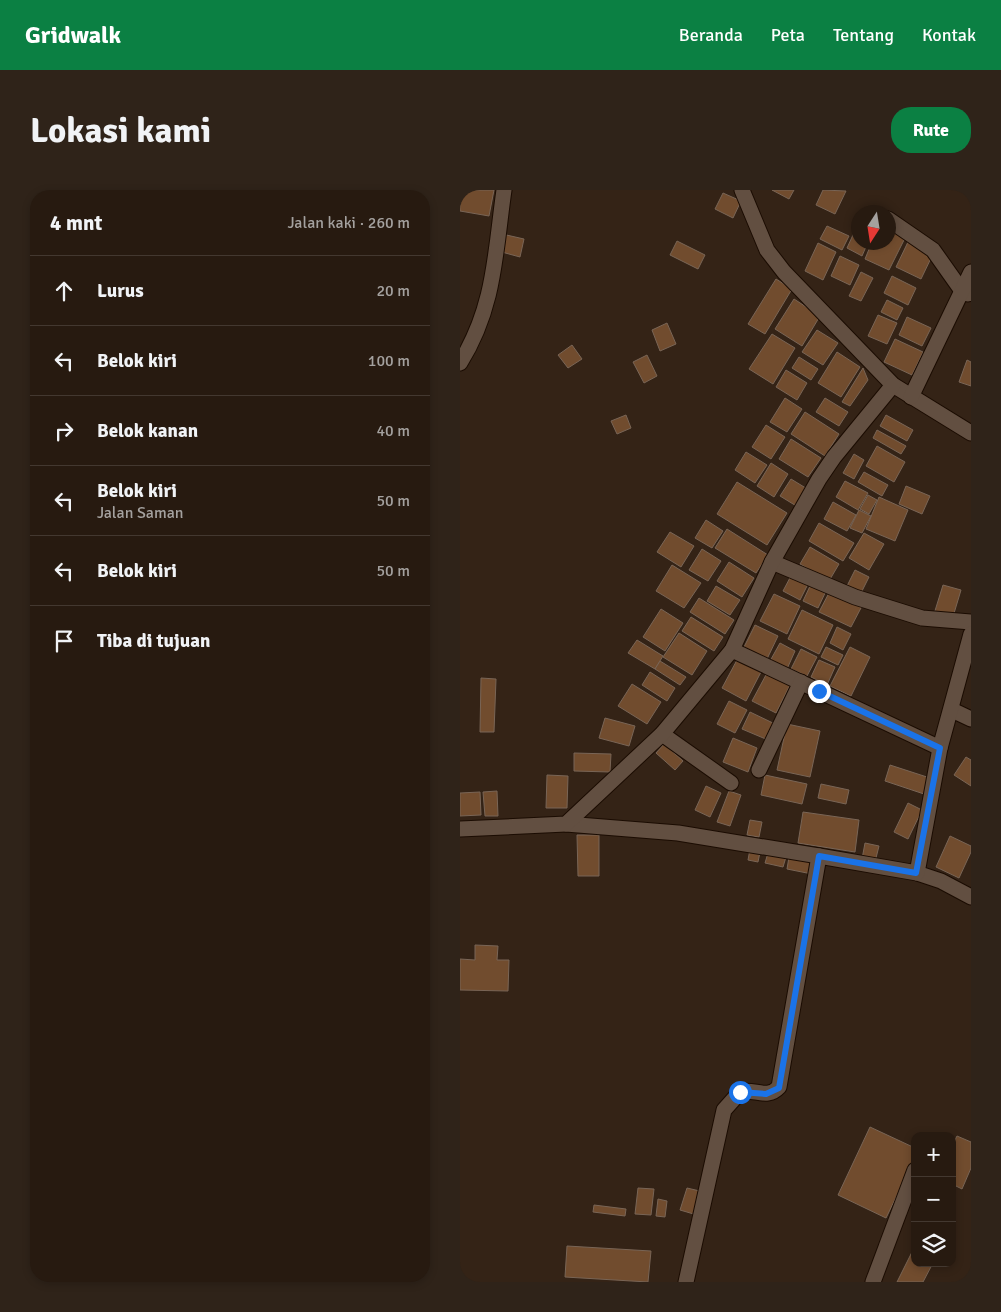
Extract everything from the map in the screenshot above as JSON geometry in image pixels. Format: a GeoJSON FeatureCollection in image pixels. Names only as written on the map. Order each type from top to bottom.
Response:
{"type":"FeatureCollection","features":[{"type":"Feature","properties":{"kind":"street"},"geometry":{"type":"LineString","coordinates":[[460,363],[474,340],[490,296],[504,190]]}},
{"type":"Feature","properties":{"kind":"street"},"geometry":{"type":"LineString","coordinates":[[742,190],[767,250],[784,272],[893,385],[971,432]]}},
{"type":"Feature","properties":{"kind":"street"},"geometry":{"type":"LineString","coordinates":[[896,225],[933,250],[966,293]]}},
{"type":"Feature","properties":{"kind":"street"},"geometry":{"type":"LineString","coordinates":[[911,397],[966,293],[971,272]]}},
{"type":"Feature","properties":{"kind":"street"},"geometry":{"type":"LineString","coordinates":[[566,824],[662,734],[732,650],[772,562],[819,479],[834,457],[893,385]]}},
{"type":"Feature","properties":{"kind":"street"},"geometry":{"type":"LineString","coordinates":[[772,562],[855,597],[922,618],[971,622]]}},
{"type":"Feature","properties":{"kind":"street"},"geometry":{"type":"LineString","coordinates":[[916,873],[940,748],[967,660],[971,634]]}},
{"type":"Feature","properties":{"kind":"street"},"geometry":{"type":"LineString","coordinates":[[732,650],[940,748]]}},
{"type":"Feature","properties":{"kind":"street"},"geometry":{"type":"LineString","coordinates":[[759,770],[802,682]]}},
{"type":"Feature","properties":{"kind":"street"},"geometry":{"type":"LineString","coordinates":[[952,710],[971,719]]}},
{"type":"Feature","properties":{"kind":"street"},"geometry":{"type":"LineString","coordinates":[[662,734],[731,783]]}},
{"type":"Feature","properties":{"kind":"street"},"geometry":{"type":"LineString","coordinates":[[460,829],[566,824],[678,833],[916,873],[940,881],[971,897]]}},
{"type":"Feature","properties":{"kind":"street"},"geometry":{"type":"LineString","coordinates":[[686,1282],[724,1110],[740,1092],[766,1094],[779,1088],[819,856]]}},
{"type":"Feature","properties":{"kind":"street"},"geometry":{"type":"LineString","coordinates":[[873,1282],[912,1177]]}},
{"type":"Feature","properties":{"kind":"building"},"geometry":{"type":"Polygon","coordinates":[[[460,190],[494,190],[489,216],[460,211],[460,190]]]}},
{"type":"Feature","properties":{"kind":"building"},"geometry":{"type":"Polygon","coordinates":[[[772,190],[794,190],[789,199],[772,190]]]}},
{"type":"Feature","properties":{"kind":"building"},"geometry":{"type":"Polygon","coordinates":[[[823,190],[846,191],[835,214],[816,205],[823,190]]]}},
{"type":"Feature","properties":{"kind":"building"},"geometry":{"type":"Polygon","coordinates":[[[723,193],[741,201],[733,218],[715,209],[723,193]]]}},
{"type":"Feature","properties":{"kind":"building"},"geometry":{"type":"Polygon","coordinates":[[[827,226],[849,236],[842,250],[820,239],[827,226]]]}},
{"type":"Feature","properties":{"kind":"building"},"geometry":{"type":"Polygon","coordinates":[[[896,229],[907,234],[889,270],[865,259],[869,250],[896,250],[896,229]]]}},
{"type":"Feature","properties":{"kind":"building"},"geometry":{"type":"Polygon","coordinates":[[[502,234],[524,239],[520,257],[498,251],[502,234]]]}},
{"type":"Feature","properties":{"kind":"building"},"geometry":{"type":"Polygon","coordinates":[[[851,239],[851,250],[865,250],[862,256],[847,248],[851,239]]]}},
{"type":"Feature","properties":{"kind":"building"},"geometry":{"type":"Polygon","coordinates":[[[677,241],[705,255],[698,269],[670,255],[677,241]]]}},
{"type":"Feature","properties":{"kind":"building"},"geometry":{"type":"Polygon","coordinates":[[[908,242],[933,254],[921,279],[896,267],[908,242]]]}},
{"type":"Feature","properties":{"kind":"building"},"geometry":{"type":"Polygon","coordinates":[[[818,243],[836,252],[823,280],[805,271],[818,243]]]}},
{"type":"Feature","properties":{"kind":"building"},"geometry":{"type":"Polygon","coordinates":[[[840,256],[859,265],[850,285],[831,276],[840,256]]]}},
{"type":"Feature","properties":{"kind":"building"},"geometry":{"type":"Polygon","coordinates":[[[861,272],[873,278],[861,301],[849,296],[861,272]]]}},
{"type":"Feature","properties":{"kind":"building"},"geometry":{"type":"Polygon","coordinates":[[[892,276],[916,288],[908,305],[884,293],[892,276]]]}},
{"type":"Feature","properties":{"kind":"building"},"geometry":{"type":"Polygon","coordinates":[[[776,279],[792,289],[765,334],[748,324],[776,279]]]}},
{"type":"Feature","properties":{"kind":"building"},"geometry":{"type":"Polygon","coordinates":[[[794,299],[820,316],[802,346],[775,329],[794,299]]]}},
{"type":"Feature","properties":{"kind":"building"},"geometry":{"type":"Polygon","coordinates":[[[887,300],[903,308],[897,320],[881,312],[887,300]]]}},
{"type":"Feature","properties":{"kind":"building"},"geometry":{"type":"Polygon","coordinates":[[[878,315],[897,323],[887,344],[868,336],[878,315]]]}},
{"type":"Feature","properties":{"kind":"building"},"geometry":{"type":"Polygon","coordinates":[[[907,317],[931,328],[922,346],[899,335],[907,317]]]}},
{"type":"Feature","properties":{"kind":"building"},"geometry":{"type":"Polygon","coordinates":[[[667,323],[676,344],[660,351],[652,330],[667,323]]]}},
{"type":"Feature","properties":{"kind":"building"},"geometry":{"type":"Polygon","coordinates":[[[817,330],[838,343],[823,365],[802,352],[817,330]]]}},
{"type":"Feature","properties":{"kind":"building"},"geometry":{"type":"Polygon","coordinates":[[[772,334],[795,348],[773,384],[749,369],[772,334]]]}},
{"type":"Feature","properties":{"kind":"building"},"geometry":{"type":"Polygon","coordinates":[[[895,339],[923,352],[912,375],[884,362],[895,339]]]}},
{"type":"Feature","properties":{"kind":"building"},"geometry":{"type":"Polygon","coordinates":[[[572,345],[582,359],[568,368],[558,355],[572,345]]]}},
{"type":"Feature","properties":{"kind":"building"},"geometry":{"type":"Polygon","coordinates":[[[837,352],[860,367],[841,397],[818,383],[837,352]]]}},
{"type":"Feature","properties":{"kind":"building"},"geometry":{"type":"Polygon","coordinates":[[[647,355],[657,376],[644,383],[633,362],[647,355]]]}},
{"type":"Feature","properties":{"kind":"building"},"geometry":{"type":"Polygon","coordinates":[[[799,357],[818,369],[811,380],[792,368],[799,357]]]}},
{"type":"Feature","properties":{"kind":"building"},"geometry":{"type":"Polygon","coordinates":[[[967,360],[971,362],[971,386],[959,382],[967,360]]]}},
{"type":"Feature","properties":{"kind":"building"},"geometry":{"type":"Polygon","coordinates":[[[863,368],[868,380],[850,406],[842,402],[863,368]]]}},
{"type":"Feature","properties":{"kind":"building"},"geometry":{"type":"Polygon","coordinates":[[[786,370],[807,383],[797,400],[776,387],[786,370]]]}},
{"type":"Feature","properties":{"kind":"building"},"geometry":{"type":"Polygon","coordinates":[[[785,398],[802,409],[787,432],[770,422],[785,398]]]}},
{"type":"Feature","properties":{"kind":"building"},"geometry":{"type":"Polygon","coordinates":[[[825,398],[848,412],[839,426],[816,412],[825,398]]]}},
{"type":"Feature","properties":{"kind":"building"},"geometry":{"type":"Polygon","coordinates":[[[805,412],[839,434],[825,456],[791,434],[805,412]]]}},
{"type":"Feature","properties":{"kind":"building"},"geometry":{"type":"Polygon","coordinates":[[[626,415],[631,428],[617,434],[611,421],[626,415]]]}},
{"type":"Feature","properties":{"kind":"building"},"geometry":{"type":"Polygon","coordinates":[[[886,415],[913,430],[907,441],[880,426],[886,415]]]}},
{"type":"Feature","properties":{"kind":"building"},"geometry":{"type":"Polygon","coordinates":[[[766,425],[785,437],[771,459],[752,447],[766,425]]]}},
{"type":"Feature","properties":{"kind":"building"},"geometry":{"type":"Polygon","coordinates":[[[877,430],[906,446],[901,454],[873,438],[877,430]]]}},
{"type":"Feature","properties":{"kind":"building"},"geometry":{"type":"Polygon","coordinates":[[[791,439],[821,458],[808,477],[779,459],[791,439]]]}},
{"type":"Feature","properties":{"kind":"building"},"geometry":{"type":"Polygon","coordinates":[[[877,446],[905,462],[894,482],[866,466],[877,446]]]}},
{"type":"Feature","properties":{"kind":"building"},"geometry":{"type":"Polygon","coordinates":[[[746,452],[767,465],[755,483],[735,470],[746,452]]]}},
{"type":"Feature","properties":{"kind":"building"},"geometry":{"type":"Polygon","coordinates":[[[854,454],[864,460],[854,479],[843,473],[854,454]]]}},
{"type":"Feature","properties":{"kind":"building"},"geometry":{"type":"Polygon","coordinates":[[[771,463],[788,474],[774,497],[757,486],[771,463]]]}},
{"type":"Feature","properties":{"kind":"building"},"geometry":{"type":"Polygon","coordinates":[[[864,472],[888,485],[882,496],[858,482],[864,472]]]}},
{"type":"Feature","properties":{"kind":"building"},"geometry":{"type":"Polygon","coordinates":[[[791,479],[809,490],[798,507],[780,496],[791,479]]]}},
{"type":"Feature","properties":{"kind":"building"},"geometry":{"type":"Polygon","coordinates":[[[845,481],[868,493],[858,510],[836,497],[845,481]]]}},
{"type":"Feature","properties":{"kind":"building"},"geometry":{"type":"Polygon","coordinates":[[[737,482],[787,513],[767,545],[717,514],[737,482]]]}},
{"type":"Feature","properties":{"kind":"building"},"geometry":{"type":"Polygon","coordinates":[[[906,486],[930,496],[922,514],[899,504],[906,486]]]}},
{"type":"Feature","properties":{"kind":"building"},"geometry":{"type":"Polygon","coordinates":[[[868,495],[877,500],[869,514],[860,509],[868,495]]]}},
{"type":"Feature","properties":{"kind":"building"},"geometry":{"type":"Polygon","coordinates":[[[879,497],[908,510],[895,541],[866,529],[879,497]]]}},
{"type":"Feature","properties":{"kind":"building"},"geometry":{"type":"Polygon","coordinates":[[[833,502],[856,515],[847,531],[824,519],[833,502]]]}},
{"type":"Feature","properties":{"kind":"building"},"geometry":{"type":"Polygon","coordinates":[[[859,510],[871,516],[862,533],[850,528],[859,510]]]}},
{"type":"Feature","properties":{"kind":"building"},"geometry":{"type":"Polygon","coordinates":[[[706,520],[723,531],[712,548],[695,538],[706,520]]]}},
{"type":"Feature","properties":{"kind":"building"},"geometry":{"type":"Polygon","coordinates":[[[819,523],[854,543],[843,561],[809,541],[819,523]]]}},
{"type":"Feature","properties":{"kind":"building"},"geometry":{"type":"Polygon","coordinates":[[[727,529],[768,555],[756,573],[715,548],[727,529]]]}},
{"type":"Feature","properties":{"kind":"building"},"geometry":{"type":"Polygon","coordinates":[[[670,532],[694,546],[681,567],[657,552],[670,532]]]}},
{"type":"Feature","properties":{"kind":"building"},"geometry":{"type":"Polygon","coordinates":[[[864,533],[884,544],[869,570],[849,558],[864,533]]]}},
{"type":"Feature","properties":{"kind":"building"},"geometry":{"type":"Polygon","coordinates":[[[810,547],[839,564],[829,581],[800,564],[810,547]]]}},
{"type":"Feature","properties":{"kind":"building"},"geometry":{"type":"Polygon","coordinates":[[[702,549],[721,561],[708,581],[689,570],[702,549]]]}},
{"type":"Feature","properties":{"kind":"building"},"geometry":{"type":"Polygon","coordinates":[[[729,562],[754,578],[742,597],[717,581],[729,562]]]}},
{"type":"Feature","properties":{"kind":"building"},"geometry":{"type":"Polygon","coordinates":[[[672,565],[701,583],[684,608],[656,591],[672,565]]]}},
{"type":"Feature","properties":{"kind":"building"},"geometry":{"type":"Polygon","coordinates":[[[855,570],[869,577],[861,593],[847,586],[855,570]]]}},
{"type":"Feature","properties":{"kind":"building"},"geometry":{"type":"Polygon","coordinates":[[[792,574],[809,582],[800,600],[783,591],[792,574]]]}},
{"type":"Feature","properties":{"kind":"building"},"geometry":{"type":"Polygon","coordinates":[[[811,584],[826,591],[818,608],[803,601],[811,584]]]}},
{"type":"Feature","properties":{"kind":"building"},"geometry":{"type":"Polygon","coordinates":[[[943,585],[961,590],[952,620],[934,614],[943,585]]]}},
{"type":"Feature","properties":{"kind":"building"},"geometry":{"type":"Polygon","coordinates":[[[716,586],[740,600],[730,615],[707,601],[716,586]]]}},
{"type":"Feature","properties":{"kind":"building"},"geometry":{"type":"Polygon","coordinates":[[[830,591],[862,606],[851,627],[819,612],[830,591]]]}},
{"type":"Feature","properties":{"kind":"building"},"geometry":{"type":"Polygon","coordinates":[[[774,594],[800,606],[787,634],[760,621],[774,594]]]}},
{"type":"Feature","properties":{"kind":"building"},"geometry":{"type":"Polygon","coordinates":[[[699,598],[734,620],[725,634],[690,612],[699,598]]]}},
{"type":"Feature","properties":{"kind":"building"},"geometry":{"type":"Polygon","coordinates":[[[661,609],[683,623],[665,651],[643,637],[661,609]]]}},
{"type":"Feature","properties":{"kind":"building"},"geometry":{"type":"Polygon","coordinates":[[[802,610],[833,625],[819,654],[788,639],[802,610]]]}},
{"type":"Feature","properties":{"kind":"building"},"geometry":{"type":"Polygon","coordinates":[[[691,617],[723,637],[714,651],[682,631],[691,617]]]}},
{"type":"Feature","properties":{"kind":"building"},"geometry":{"type":"Polygon","coordinates":[[[755,625],[778,636],[767,659],[744,647],[755,625]]]}},
{"type":"Feature","properties":{"kind":"building"},"geometry":{"type":"Polygon","coordinates":[[[837,627],[851,634],[843,650],[830,643],[837,627]]]}},
{"type":"Feature","properties":{"kind":"building"},"geometry":{"type":"Polygon","coordinates":[[[679,633],[707,651],[692,675],[663,657],[679,633]]]}},
{"type":"Feature","properties":{"kind":"building"},"geometry":{"type":"Polygon","coordinates":[[[637,640],[663,656],[655,669],[628,653],[637,640]]]}},
{"type":"Feature","properties":{"kind":"building"},"geometry":{"type":"Polygon","coordinates":[[[780,643],[795,651],[787,669],[770,661],[780,643]]]}},
{"type":"Feature","properties":{"kind":"building"},"geometry":{"type":"Polygon","coordinates":[[[826,647],[843,655],[838,665],[821,657],[826,647]]]}},
{"type":"Feature","properties":{"kind":"building"},"geometry":{"type":"Polygon","coordinates":[[[850,647],[870,657],[851,696],[830,686],[850,647]]]}},
{"type":"Feature","properties":{"kind":"building"},"geometry":{"type":"Polygon","coordinates":[[[801,649],[817,657],[807,676],[791,669],[801,649]]]}},
{"type":"Feature","properties":{"kind":"building"},"geometry":{"type":"Polygon","coordinates":[[[737,660],[761,672],[746,701],[722,688],[737,660]]]}},
{"type":"Feature","properties":{"kind":"building"},"geometry":{"type":"Polygon","coordinates":[[[819,660],[835,667],[827,685],[811,677],[819,660]]]}},
{"type":"Feature","properties":{"kind":"building"},"geometry":{"type":"Polygon","coordinates":[[[660,661],[686,677],[680,685],[655,669],[660,661]]]}},
{"type":"Feature","properties":{"kind":"building"},"geometry":{"type":"Polygon","coordinates":[[[650,672],[675,688],[667,701],[642,685],[650,672]]]}},
{"type":"Feature","properties":{"kind":"building"},"geometry":{"type":"Polygon","coordinates":[[[767,673],[790,685],[776,713],[752,701],[767,673]]]}},
{"type":"Feature","properties":{"kind":"building"},"geometry":{"type":"Polygon","coordinates":[[[481,678],[496,679],[494,732],[480,732],[481,678]]]}},
{"type":"Feature","properties":{"kind":"building"},"geometry":{"type":"Polygon","coordinates":[[[632,684],[661,702],[647,724],[618,706],[632,684]]]}},
{"type":"Feature","properties":{"kind":"building"},"geometry":{"type":"Polygon","coordinates":[[[729,701],[747,710],[735,733],[717,724],[729,701]]]}},
{"type":"Feature","properties":{"kind":"building"},"geometry":{"type":"Polygon","coordinates":[[[750,712],[775,724],[768,740],[742,729],[750,712]]]}},
{"type":"Feature","properties":{"kind":"building"},"geometry":{"type":"Polygon","coordinates":[[[605,718],[635,726],[629,746],[599,738],[605,718]]]}},
{"type":"Feature","properties":{"kind":"building"},"geometry":{"type":"Polygon","coordinates":[[[787,724],[820,731],[810,777],[777,770],[787,724]]]}},
{"type":"Feature","properties":{"kind":"building"},"geometry":{"type":"Polygon","coordinates":[[[733,738],[757,748],[748,772],[723,762],[733,738]]]}},
{"type":"Feature","properties":{"kind":"building"},"geometry":{"type":"Polygon","coordinates":[[[664,744],[683,761],[675,770],[656,753],[664,744]]]}},
{"type":"Feature","properties":{"kind":"building"},"geometry":{"type":"Polygon","coordinates":[[[574,753],[611,754],[610,772],[574,771],[574,753]]]}},
{"type":"Feature","properties":{"kind":"building"},"geometry":{"type":"Polygon","coordinates":[[[966,757],[971,760],[971,786],[954,775],[966,757]]]}},
{"type":"Feature","properties":{"kind":"building"},"geometry":{"type":"Polygon","coordinates":[[[890,765],[930,778],[924,794],[885,781],[890,765]]]}},
{"type":"Feature","properties":{"kind":"building"},"geometry":{"type":"Polygon","coordinates":[[[547,775],[568,776],[567,808],[546,808],[547,775]]]}},
{"type":"Feature","properties":{"kind":"building"},"geometry":{"type":"Polygon","coordinates":[[[765,775],[807,784],[802,804],[761,795],[765,775]]]}},
{"type":"Feature","properties":{"kind":"building"},"geometry":{"type":"Polygon","coordinates":[[[821,784],[849,790],[846,804],[818,798],[821,784]]]}},
{"type":"Feature","properties":{"kind":"building"},"geometry":{"type":"Polygon","coordinates":[[[706,786],[721,793],[710,817],[695,810],[706,786]]]}},
{"type":"Feature","properties":{"kind":"building"},"geometry":{"type":"Polygon","coordinates":[[[497,791],[498,816],[485,816],[483,792],[497,791]]]}},
{"type":"Feature","properties":{"kind":"building"},"geometry":{"type":"Polygon","coordinates":[[[729,791],[741,795],[730,826],[717,822],[729,791]]]}},
{"type":"Feature","properties":{"kind":"building"},"geometry":{"type":"Polygon","coordinates":[[[480,792],[481,815],[460,816],[460,793],[480,792]]]}},
{"type":"Feature","properties":{"kind":"building"},"geometry":{"type":"Polygon","coordinates":[[[908,803],[922,810],[908,839],[894,832],[908,803]]]}},
{"type":"Feature","properties":{"kind":"building"},"geometry":{"type":"Polygon","coordinates":[[[803,812],[859,820],[855,852],[798,843],[803,812]]]}},
{"type":"Feature","properties":{"kind":"building"},"geometry":{"type":"Polygon","coordinates":[[[750,820],[762,822],[759,837],[747,835],[750,820]]]}},
{"type":"Feature","properties":{"kind":"building"},"geometry":{"type":"Polygon","coordinates":[[[577,835],[599,835],[599,876],[578,876],[577,835]]]}},
{"type":"Feature","properties":{"kind":"building"},"geometry":{"type":"Polygon","coordinates":[[[950,836],[971,846],[971,852],[959,878],[936,867],[950,836]]]}},
{"type":"Feature","properties":{"kind":"building"},"geometry":{"type":"Polygon","coordinates":[[[865,843],[879,846],[875,862],[862,859],[865,843]]]}},
{"type":"Feature","properties":{"kind":"building"},"geometry":{"type":"Polygon","coordinates":[[[750,849],[760,852],[758,862],[748,860],[750,849]]]}},
{"type":"Feature","properties":{"kind":"building"},"geometry":{"type":"Polygon","coordinates":[[[768,853],[786,857],[783,867],[765,863],[768,853]]]}},
{"type":"Feature","properties":{"kind":"building"},"geometry":{"type":"Polygon","coordinates":[[[789,857],[814,862],[812,874],[787,869],[789,857]]]}},
{"type":"Feature","properties":{"kind":"building"},"geometry":{"type":"Polygon","coordinates":[[[475,945],[498,946],[497,960],[509,960],[508,991],[460,990],[460,959],[475,960],[475,945]]]}},
{"type":"Feature","properties":{"kind":"building"},"geometry":{"type":"Polygon","coordinates":[[[870,1127],[911,1146],[911,1166],[886,1218],[838,1195],[870,1127]]]}},
{"type":"Feature","properties":{"kind":"building"},"geometry":{"type":"Polygon","coordinates":[[[957,1136],[971,1142],[971,1168],[962,1189],[956,1186],[957,1136]]]}},
{"type":"Feature","properties":{"kind":"building"},"geometry":{"type":"Polygon","coordinates":[[[638,1188],[654,1189],[651,1215],[635,1214],[638,1188]]]}},
{"type":"Feature","properties":{"kind":"building"},"geometry":{"type":"Polygon","coordinates":[[[687,1188],[704,1192],[697,1215],[680,1210],[687,1188]]]}},
{"type":"Feature","properties":{"kind":"building"},"geometry":{"type":"Polygon","coordinates":[[[658,1199],[667,1201],[665,1217],[656,1216],[658,1199]]]}},
{"type":"Feature","properties":{"kind":"building"},"geometry":{"type":"Polygon","coordinates":[[[594,1205],[626,1209],[625,1216],[593,1212],[594,1205]]]}},
{"type":"Feature","properties":{"kind":"building"},"geometry":{"type":"Polygon","coordinates":[[[567,1246],[651,1251],[648,1282],[565,1277],[567,1246]]]}},
{"type":"Feature","properties":{"kind":"building"},"geometry":{"type":"Polygon","coordinates":[[[911,1254],[911,1267],[931,1267],[923,1282],[897,1282],[911,1254]]]}},
{"type":"Feature","properties":{"kind":"route"},"geometry":{"type":"LineString","coordinates":[[740,1092],[745,1090],[770,1094],[779,1088],[819,856],[916,873],[940,748],[819,691]]}}]}
